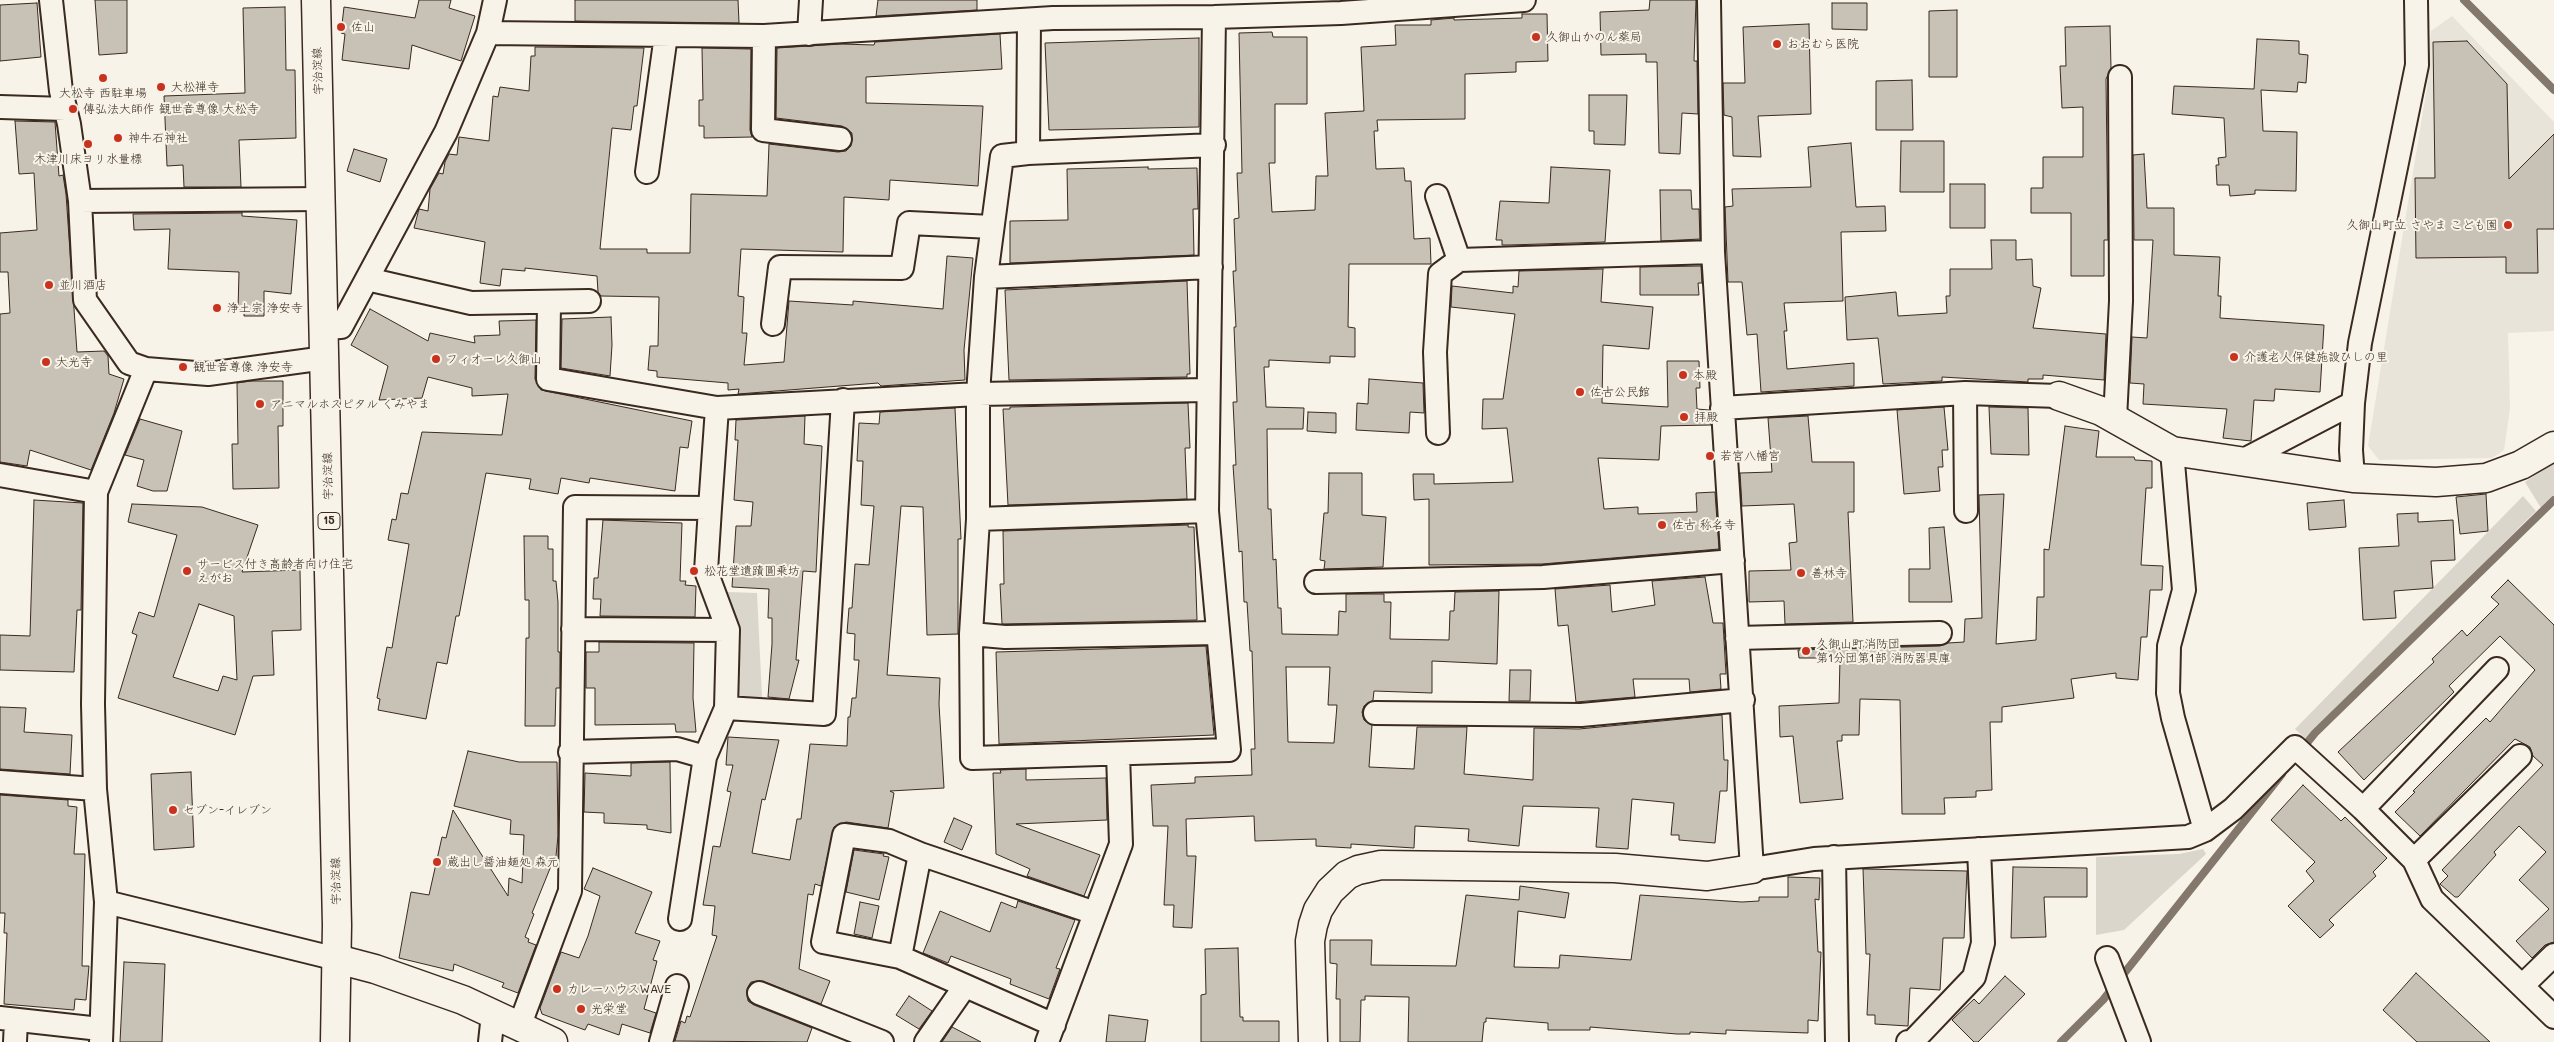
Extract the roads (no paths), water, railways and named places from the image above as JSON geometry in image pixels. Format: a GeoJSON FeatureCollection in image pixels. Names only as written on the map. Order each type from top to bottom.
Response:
{"type":"FeatureCollection","features":[{"type":"Feature","properties":{"kind":"street"},"geometry":{"type":"LineString","coordinates":[[51,0],[65,108],[80,201],[86,300],[129,364],[146,369],[208,374],[325,358]]}},
{"type":"Feature","properties":{"kind":"street","name":"宇治淀線"},"geometry":{"type":"LineString","coordinates":[[316,0],[325,328],[337,959],[335,1042]]}},
{"type":"Feature","properties":{"kind":"street"},"geometry":{"type":"LineString","coordinates":[[325,328],[341,327],[446,132],[488,33],[495,0]]}},
{"type":"Feature","properties":{"kind":"street"},"geometry":{"type":"LineString","coordinates":[[810,34],[811,0]]}},
{"type":"Feature","properties":{"kind":"street"},"geometry":{"type":"LineString","coordinates":[[488,33],[764,36],[1030,20],[1053,9],[1214,18],[1341,13],[1524,0]]}},
{"type":"Feature","properties":{"kind":"street"},"geometry":{"type":"LineString","coordinates":[[1710,0],[1713,252],[1743,700],[1752,869]]}},
{"type":"Feature","properties":{"kind":"street"},"geometry":{"type":"LineString","coordinates":[[2353,478],[2351,450],[2353,403],[2360,343],[2417,65],[2416,0]]}},
{"type":"Feature","properties":{"kind":"street"},"geometry":{"type":"LineString","coordinates":[[1214,18],[1214,145],[1207,390],[1208,511],[1217,633],[1229,750],[972,758],[971,634],[978,519],[978,394],[986,277],[1002,156],[1028,153],[1214,145]]}},
{"type":"Feature","properties":{"kind":"street"},"geometry":{"type":"LineString","coordinates":[[1028,153],[1030,20]]}},
{"type":"Feature","properties":{"kind":"street"},"geometry":{"type":"LineString","coordinates":[[647,172],[666,35]]}},
{"type":"Feature","properties":{"kind":"street"},"geometry":{"type":"LineString","coordinates":[[764,36],[763,130],[840,139]]}},
{"type":"Feature","properties":{"kind":"street"},"geometry":{"type":"LineString","coordinates":[[2115,419],[2121,302],[2120,77]]}},
{"type":"Feature","properties":{"kind":"street"},"geometry":{"type":"LineString","coordinates":[[0,107],[65,108]]}},
{"type":"Feature","properties":{"kind":"street"},"geometry":{"type":"LineString","coordinates":[[1437,196],[1459,260]]}},
{"type":"Feature","properties":{"kind":"street"},"geometry":{"type":"LineString","coordinates":[[80,201],[322,199]]}},
{"type":"Feature","properties":{"kind":"street"},"geometry":{"type":"LineString","coordinates":[[773,324],[780,267],[902,268],[909,223],[992,227]]}},
{"type":"Feature","properties":{"kind":"street"},"geometry":{"type":"LineString","coordinates":[[1438,432],[1435,352],[1440,274],[1459,260],[1713,252]]}},
{"type":"Feature","properties":{"kind":"street"},"geometry":{"type":"LineString","coordinates":[[986,277],[1210,267]]}},
{"type":"Feature","properties":{"kind":"street"},"geometry":{"type":"LineString","coordinates":[[367,279],[471,303],[589,301]]}},
{"type":"Feature","properties":{"kind":"street"},"geometry":{"type":"LineString","coordinates":[[549,303],[548,379],[717,408],[978,394],[1207,390]]}},
{"type":"Feature","properties":{"kind":"street"},"geometry":{"type":"LineString","coordinates":[[15,1042],[8,1019],[101,1036],[106,902],[95,789],[92,704],[96,492],[146,369]]}},
{"type":"Feature","properties":{"kind":"street"},"geometry":{"type":"LineString","coordinates":[[1722,408],[1965,393],[2059,396],[2101,411],[2172,451],[2353,478],[2429,482],[2486,478],[2521,465],[2554,446]]}},
{"type":"Feature","properties":{"kind":"street"},"geometry":{"type":"LineString","coordinates":[[1965,393],[1966,511]]}},
{"type":"Feature","properties":{"kind":"street"},"geometry":{"type":"LineString","coordinates":[[726,708],[824,714],[842,400]]}},
{"type":"Feature","properties":{"kind":"street"},"geometry":{"type":"LineString","coordinates":[[2240,462],[2353,403]]}},
{"type":"Feature","properties":{"kind":"street"},"geometry":{"type":"LineString","coordinates":[[680,919],[704,757],[726,708],[728,630],[706,571],[717,408]]}},
{"type":"Feature","properties":{"kind":"street"},"geometry":{"type":"LineString","coordinates":[[2172,451],[2184,590],[2169,646],[2168,693],[2173,718],[2205,830]]}},
{"type":"Feature","properties":{"kind":"street"},"geometry":{"type":"LineString","coordinates":[[0,475],[96,492]]}},
{"type":"Feature","properties":{"kind":"street"},"geometry":{"type":"LineString","coordinates":[[519,1027],[570,891],[570,752],[575,507],[710,508]]}},
{"type":"Feature","properties":{"kind":"street"},"geometry":{"type":"LineString","coordinates":[[978,519],[1208,511]]}},
{"type":"Feature","properties":{"kind":"street"},"geometry":{"type":"LineString","coordinates":[[1316,582],[1544,577],[1733,561]]}},
{"type":"Feature","properties":{"kind":"street"},"geometry":{"type":"LineString","coordinates":[[573,629],[728,630]]}},
{"type":"Feature","properties":{"kind":"street"},"geometry":{"type":"LineString","coordinates":[[971,634],[1005,637],[1217,633]]}},
{"type":"Feature","properties":{"kind":"street"},"geometry":{"type":"LineString","coordinates":[[1738,638],[1940,633]]}},
{"type":"Feature","properties":{"kind":"street"},"geometry":{"type":"LineString","coordinates":[[2363,809],[2497,668]]}},
{"type":"Feature","properties":{"kind":"street"},"geometry":{"type":"LineString","coordinates":[[1375,713],[1581,715],[1743,700]]}},
{"type":"Feature","properties":{"kind":"street"},"geometry":{"type":"LineString","coordinates":[[1313,1042],[1310,941],[1313,925],[1318,910],[1330,891],[1347,875],[1358,870],[1381,865],[1615,868],[1707,876],[1834,857],[2188,837],[2205,830],[2233,809],[2295,747],[2363,809],[2414,860],[2432,899],[2554,1017]]}},
{"type":"Feature","properties":{"kind":"street"},"geometry":{"type":"LineString","coordinates":[[570,752],[677,750],[704,757]]}},
{"type":"Feature","properties":{"kind":"street"},"geometry":{"type":"LineString","coordinates":[[1095,913],[889,842],[844,834],[822,942],[900,957],[965,986],[1051,1034],[1121,844],[1118,754]]}},
{"type":"Feature","properties":{"kind":"street"},"geometry":{"type":"LineString","coordinates":[[2414,860],[2520,756]]}},
{"type":"Feature","properties":{"kind":"street"},"geometry":{"type":"LineString","coordinates":[[0,782],[95,789]]}},
{"type":"Feature","properties":{"kind":"street"},"geometry":{"type":"LineString","coordinates":[[1908,1042],[1912,1042],[1974,977],[1983,943],[1979,848]]}},
{"type":"Feature","properties":{"kind":"street"},"geometry":{"type":"LineString","coordinates":[[900,957],[920,854]]}},
{"type":"Feature","properties":{"kind":"street"},"geometry":{"type":"LineString","coordinates":[[1834,857],[1837,1042]]}},
{"type":"Feature","properties":{"kind":"street"},"geometry":{"type":"LineString","coordinates":[[106,902],[375,969],[493,1014],[553,1042]]}},
{"type":"Feature","properties":{"kind":"street"},"geometry":{"type":"LineString","coordinates":[[2522,986],[2554,956]]}},
{"type":"Feature","properties":{"kind":"street"},"geometry":{"type":"LineString","coordinates":[[2107,958],[2139,1042]]}},
{"type":"Feature","properties":{"kind":"street"},"geometry":{"type":"LineString","coordinates":[[661,1042],[677,986]]}},
{"type":"Feature","properties":{"kind":"street"},"geometry":{"type":"LineString","coordinates":[[926,1042],[965,986]]}},
{"type":"Feature","properties":{"kind":"street"},"geometry":{"type":"LineString","coordinates":[[759,993],[882,1042]]}},
{"type":"Feature","properties":{"kind":"street"},"geometry":{"type":"LineString","coordinates":[[490,1042],[493,1014]]}},
{"type":"Feature","properties":{"kind":"waterway"},"geometry":{"type":"LineString","coordinates":[[2464,0],[2554,90]]}},
{"type":"Feature","properties":{"kind":"waterway"},"geometry":{"type":"LineString","coordinates":[[2302,749],[2315,733],[2554,500]]}},
{"type":"Feature","properties":{"kind":"waterway"},"geometry":{"type":"LineString","coordinates":[[2061,1042],[2103,1000],[2282,774]]}},
{"type":"Feature","properties":{"kind":"place","name":"佐山"},"geometry":{"type":"Point","coordinates":[341,27]}},
{"type":"Feature","properties":{"kind":"place","name":"久御山かのん薬局"},"geometry":{"type":"Point","coordinates":[1536,37]}},
{"type":"Feature","properties":{"kind":"place","name":"おおむら医院"},"geometry":{"type":"Point","coordinates":[1777,44]}},
{"type":"Feature","properties":{"kind":"place","name":"大松寺 西駐車場"},"geometry":{"type":"Point","coordinates":[103,78]}},
{"type":"Feature","properties":{"kind":"place","name":"大松禅寺"},"geometry":{"type":"Point","coordinates":[161,87]}},
{"type":"Feature","properties":{"kind":"place","name":"傳弘法大師作 観世音尊像 大松寺"},"geometry":{"type":"Point","coordinates":[73,109]}},
{"type":"Feature","properties":{"kind":"place","name":"神牛石神社"},"geometry":{"type":"Point","coordinates":[118,138]}},
{"type":"Feature","properties":{"kind":"place","name":"木津川床ヨリ水量標"},"geometry":{"type":"Point","coordinates":[88,144]}},
{"type":"Feature","properties":{"kind":"place","name":"久御山町立 さやま こども園"},"geometry":{"type":"Point","coordinates":[2508,225]}},
{"type":"Feature","properties":{"kind":"place","name":"並川酒店"},"geometry":{"type":"Point","coordinates":[49,285]}},
{"type":"Feature","properties":{"kind":"place","name":"浄土宗 浄安寺"},"geometry":{"type":"Point","coordinates":[217,308]}},
{"type":"Feature","properties":{"kind":"place","name":"介護老人保健施設ひしの里"},"geometry":{"type":"Point","coordinates":[2234,357]}},
{"type":"Feature","properties":{"kind":"place","name":"フィオーレ久御山"},"geometry":{"type":"Point","coordinates":[436,359]}},
{"type":"Feature","properties":{"kind":"place","name":"大光寺"},"geometry":{"type":"Point","coordinates":[46,362]}},
{"type":"Feature","properties":{"kind":"place","name":"観世音尊像 浄安寺"},"geometry":{"type":"Point","coordinates":[183,367]}},
{"type":"Feature","properties":{"kind":"place","name":"本殿"},"geometry":{"type":"Point","coordinates":[1683,375]}},
{"type":"Feature","properties":{"kind":"place","name":"佐古公民館"},"geometry":{"type":"Point","coordinates":[1580,392]}},
{"type":"Feature","properties":{"kind":"place","name":"アニマルホスピタル くみやま"},"geometry":{"type":"Point","coordinates":[260,404]}},
{"type":"Feature","properties":{"kind":"place","name":"拝殿"},"geometry":{"type":"Point","coordinates":[1684,417]}},
{"type":"Feature","properties":{"kind":"place","name":"若宮八幡宮"},"geometry":{"type":"Point","coordinates":[1710,456]}},
{"type":"Feature","properties":{"kind":"place","name":"佐古 称名寺"},"geometry":{"type":"Point","coordinates":[1662,525]}},
{"type":"Feature","properties":{"kind":"place","name":"サービス付き高齢者向け住宅 えがお"},"geometry":{"type":"Point","coordinates":[187,571]}},
{"type":"Feature","properties":{"kind":"place","name":"松花堂遺蹟圓乗坊"},"geometry":{"type":"Point","coordinates":[694,571]}},
{"type":"Feature","properties":{"kind":"place","name":"善林寺"},"geometry":{"type":"Point","coordinates":[1801,573]}},
{"type":"Feature","properties":{"kind":"place","name":"久御山町消防団 第1分団第1部 消防器具庫"},"geometry":{"type":"Point","coordinates":[1806,651]}},
{"type":"Feature","properties":{"kind":"place","name":"セブン-イレブン"},"geometry":{"type":"Point","coordinates":[173,810]}},
{"type":"Feature","properties":{"kind":"place","name":"蔵出し醤油麺処 森元"},"geometry":{"type":"Point","coordinates":[437,862]}},
{"type":"Feature","properties":{"kind":"place","name":"カレーハウスWAVE"},"geometry":{"type":"Point","coordinates":[557,989]}},
{"type":"Feature","properties":{"kind":"place","name":"光栄堂"},"geometry":{"type":"Point","coordinates":[581,1009]}}]}
